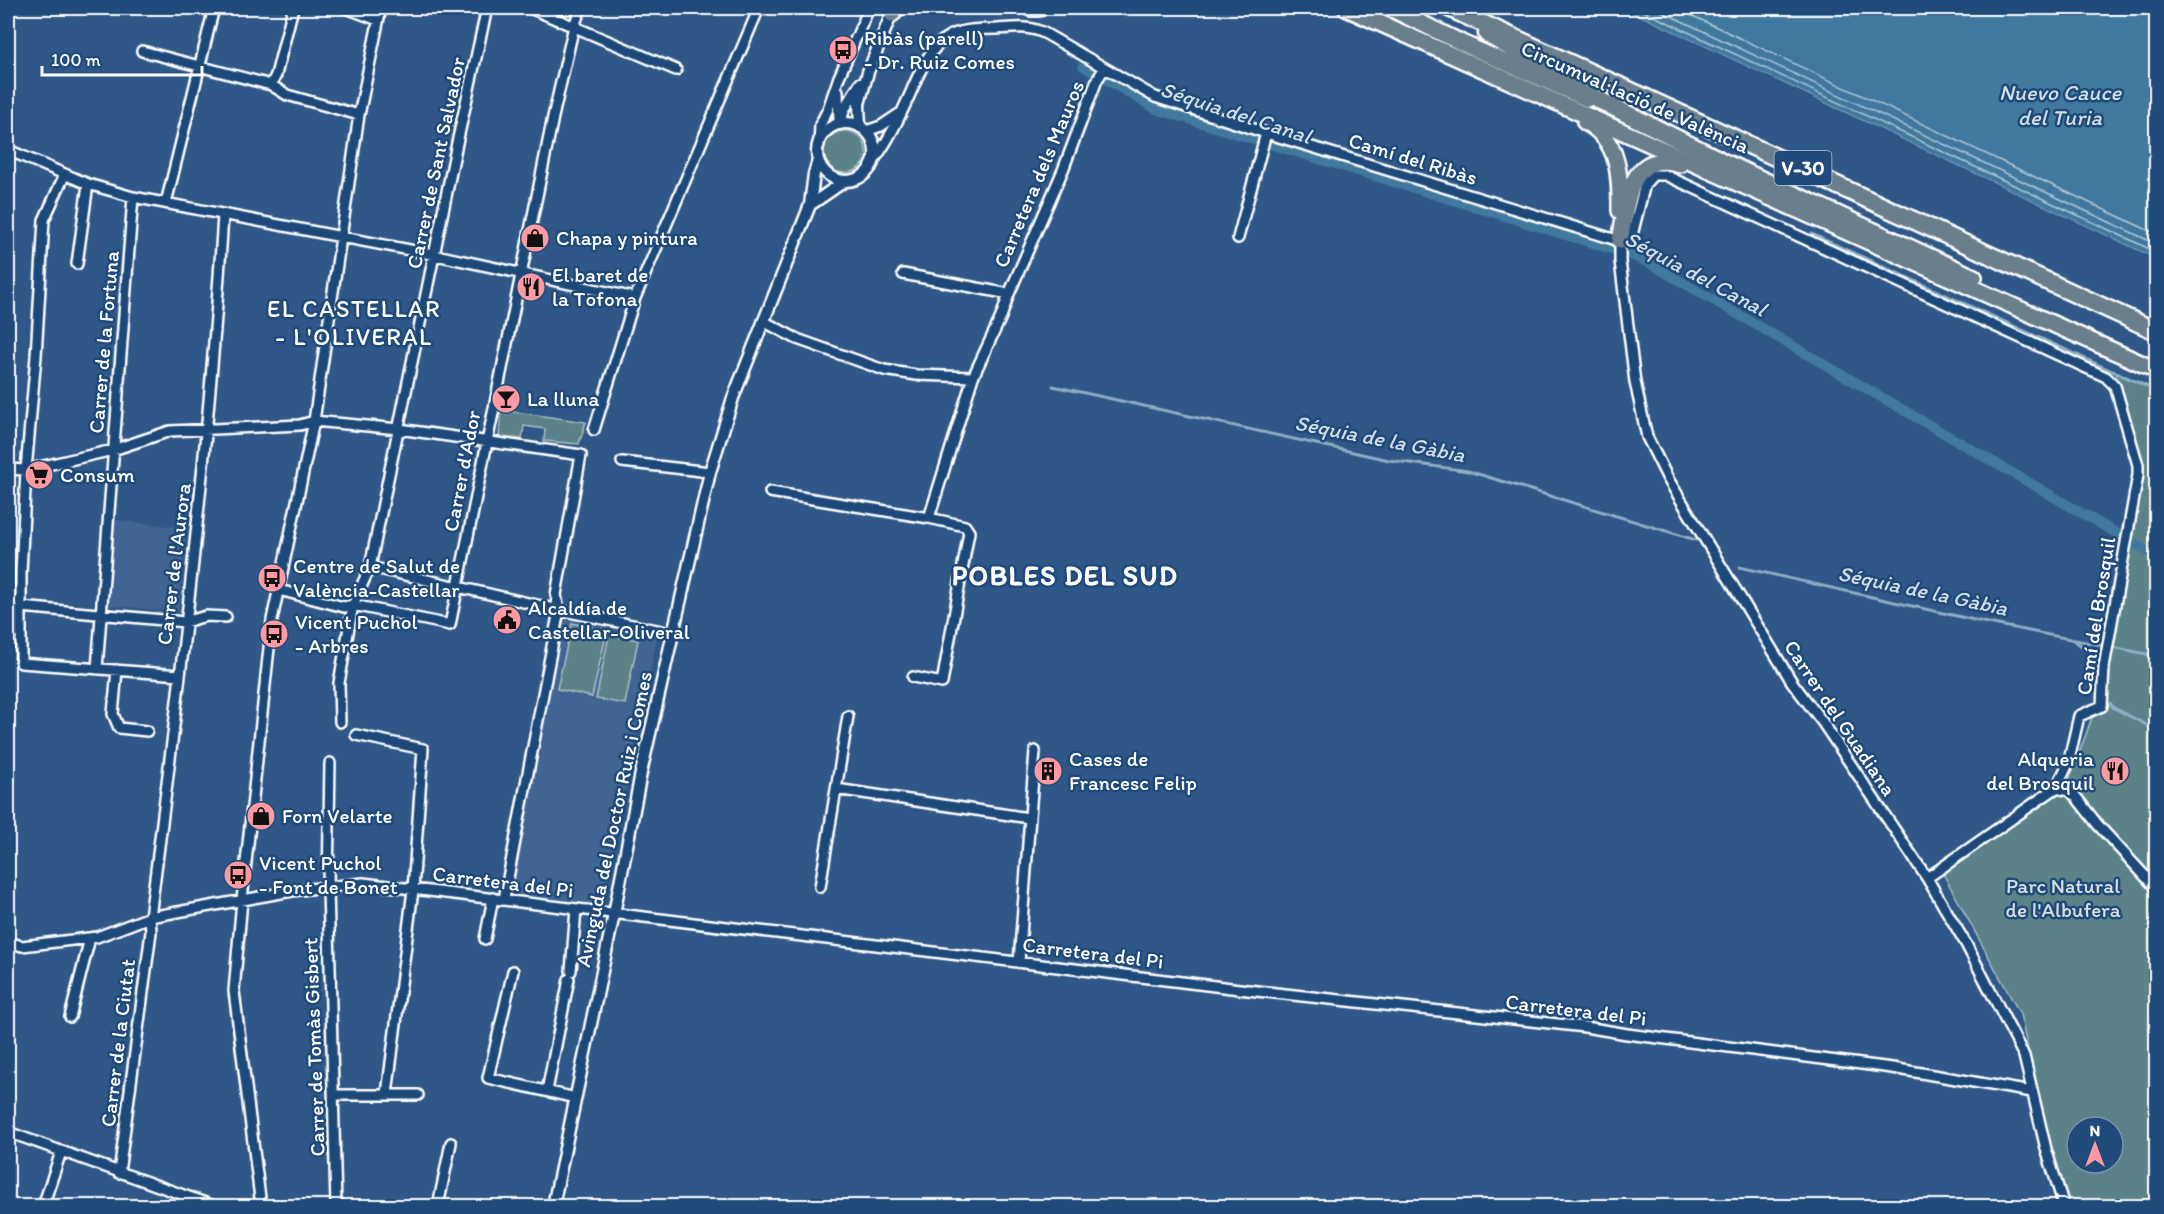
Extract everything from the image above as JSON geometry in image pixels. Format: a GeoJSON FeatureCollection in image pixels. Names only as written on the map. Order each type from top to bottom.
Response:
{"type":"FeatureCollection","features":[{"type":"Feature","properties":{"kind":"highway"},"geometry":{"type":"LineString","coordinates":[[1030,8],[1040,8]]}},
{"type":"Feature","properties":{"kind":"highway"},"geometry":{"type":"LineString","coordinates":[[1346,8],[2157,370]]}},
{"type":"Feature","properties":{"kind":"highway","name":"Circumval·lació de València"},"geometry":{"type":"LineString","coordinates":[[1390,8],[1462,44],[2157,361]]}},
{"type":"Feature","properties":{"kind":"highway"},"geometry":{"type":"LineString","coordinates":[[1439,8],[1601,101],[1718,159]]}},
{"type":"Feature","properties":{"kind":"highway","name":"Circumval·lació de València"},"geometry":{"type":"LineString","coordinates":[[1449,8],[2157,331]]}},
{"type":"Feature","properties":{"kind":"highway"},"geometry":{"type":"LineString","coordinates":[[1487,71],[1594,126],[1605,136],[1617,161],[1620,241]]}},
{"type":"Feature","properties":{"kind":"highway"},"geometry":{"type":"LineString","coordinates":[[1620,241],[1632,184],[1642,168],[1662,160],[1682,165],[1867,241]]}},
{"type":"Feature","properties":{"kind":"street"},"geometry":{"type":"LineString","coordinates":[[166,203],[214,8]]}},
{"type":"Feature","properties":{"kind":"street"},"geometry":{"type":"LineString","coordinates":[[271,85],[276,75],[293,8]]}},
{"type":"Feature","properties":{"kind":"street"},"geometry":{"type":"LineString","coordinates":[[346,8],[378,20]]}},
{"type":"Feature","properties":{"kind":"street"},"geometry":{"type":"LineString","coordinates":[[261,1206],[234,991],[242,900],[272,620],[314,421],[359,115],[381,8]]}},
{"type":"Feature","properties":{"kind":"street","name":"Carrer de Sant Salvador"},"geometry":{"type":"LineString","coordinates":[[340,722],[339,683],[353,605],[370,567],[436,255],[457,142],[487,8]]}},
{"type":"Feature","properties":{"kind":"street"},"geometry":{"type":"LineString","coordinates":[[530,8],[676,70]]}},
{"type":"Feature","properties":{"kind":"street","name":"Carrer d'Ador"},"geometry":{"type":"LineString","coordinates":[[353,605],[450,625],[574,26],[581,8]]}},
{"type":"Feature","properties":{"kind":"street"},"geometry":{"type":"LineString","coordinates":[[594,430],[635,298],[759,8]]}},
{"type":"Feature","properties":{"kind":"street"},"geometry":{"type":"LineString","coordinates":[[845,181],[831,177],[818,160],[820,125],[869,8]]}},
{"type":"Feature","properties":{"kind":"street"},"geometry":{"type":"LineString","coordinates":[[810,205],[845,181],[860,178],[867,173],[874,160],[874,144],[863,129],[859,104],[868,72],[895,10]]}},
{"type":"Feature","properties":{"kind":"street","name":"Camí del Ribàs"},"geometry":{"type":"LineString","coordinates":[[874,160],[883,148],[925,63],[935,49],[950,36],[970,30],[1029,27],[1038,29],[1155,97],[1620,241]]}},
{"type":"Feature","properties":{"kind":"street"},"geometry":{"type":"LineString","coordinates":[[142,51],[271,85],[287,95],[359,115]]}},
{"type":"Feature","properties":{"kind":"street","name":"Carretera dels Mauros"},"geometry":{"type":"LineString","coordinates":[[929,518],[973,377],[1001,317],[1063,170],[1097,80],[1104,69]]}},
{"type":"Feature","properties":{"kind":"street"},"geometry":{"type":"LineString","coordinates":[[840,124],[844,110],[868,72]]}},
{"type":"Feature","properties":{"kind":"street"},"geometry":{"type":"LineString","coordinates":[[839,76],[842,88],[848,90],[858,86]]}},
{"type":"Feature","properties":{"kind":"street"},"geometry":{"type":"LineString","coordinates":[[839,76],[837,96],[840,124]]}},
{"type":"Feature","properties":{"kind":"street"},"geometry":{"type":"LineString","coordinates":[[819,145],[826,132],[840,124],[850,124],[863,129],[881,126],[901,113]]}},
{"type":"Feature","properties":{"kind":"street"},"geometry":{"type":"LineString","coordinates":[[1238,238],[1266,133]]}},
{"type":"Feature","properties":{"kind":"street"},"geometry":{"type":"LineString","coordinates":[[8,150],[88,184],[133,197],[436,255],[635,298]]}},
{"type":"Feature","properties":{"kind":"street","name":"Avinguda del Doctor Ruiz i Comes"},"geometry":{"type":"LineString","coordinates":[[553,1206],[641,773],[710,472],[732,398],[810,205],[818,160]]}},
{"type":"Feature","properties":{"kind":"street","name":"Camí del Brosquil"},"geometry":{"type":"LineString","coordinates":[[1620,241],[1632,235],[1645,184],[1653,175],[1658,173],[1665,175],[2097,372],[2111,380],[2115,386],[2138,465],[2137,484],[2103,667],[2103,702],[2098,709],[2079,716],[2068,764],[2056,788],[1927,878]]}},
{"type":"Feature","properties":{"kind":"street"},"geometry":{"type":"LineString","coordinates":[[65,174],[44,220],[26,470],[21,663],[180,675]]}},
{"type":"Feature","properties":{"kind":"street"},"geometry":{"type":"LineString","coordinates":[[77,264],[88,184]]}},
{"type":"Feature","properties":{"kind":"street","name":"Carrer de la Fortuna"},"geometry":{"type":"LineString","coordinates":[[96,669],[133,197]]}},
{"type":"Feature","properties":{"kind":"street","name":"Carrer de l'Aurora"},"geometry":{"type":"LineString","coordinates":[[150,917],[208,429],[223,215]]}},
{"type":"Feature","properties":{"kind":"street","name":"Carrer del Guadiana"},"geometry":{"type":"LineString","coordinates":[[1620,241],[1620,261],[1635,382],[1647,437],[1668,479],[1792,681],[1823,723],[1927,878],[1966,944],[2024,1056],[2046,1149],[2064,1206]]}},
{"type":"Feature","properties":{"kind":"street","name":"Carretera dels Mauros"},"geometry":{"type":"LineString","coordinates":[[903,274],[1009,294]]}},
{"type":"Feature","properties":{"kind":"street"},"geometry":{"type":"LineString","coordinates":[[763,321],[797,339],[884,370],[916,375],[973,377]]}},
{"type":"Feature","properties":{"kind":"street"},"geometry":{"type":"LineString","coordinates":[[8,469],[26,470],[113,450],[170,431],[300,425],[314,421],[399,429],[581,455],[556,595],[559,610],[504,899]]}},
{"type":"Feature","properties":{"kind":"street"},"geometry":{"type":"LineString","coordinates":[[622,462],[710,472]]}},
{"type":"Feature","properties":{"kind":"street"},"geometry":{"type":"LineString","coordinates":[[770,492],[965,526],[969,532],[942,683],[913,677]]}},
{"type":"Feature","properties":{"kind":"street"},"geometry":{"type":"LineString","coordinates":[[370,567],[672,633]]}},
{"type":"Feature","properties":{"kind":"street"},"geometry":{"type":"LineString","coordinates":[[279,590],[344,607],[353,605]]}},
{"type":"Feature","properties":{"kind":"street"},"geometry":{"type":"LineString","coordinates":[[8,600],[21,604],[185,622],[206,616],[226,617]]}},
{"type":"Feature","properties":{"kind":"street"},"geometry":{"type":"LineString","coordinates":[[117,670],[112,714],[119,729],[147,731]]}},
{"type":"Feature","properties":{"kind":"street"},"geometry":{"type":"LineString","coordinates":[[820,887],[848,716]]}},
{"type":"Feature","properties":{"kind":"street"},"geometry":{"type":"LineString","coordinates":[[356,735],[423,749],[413,890],[387,1094]]}},
{"type":"Feature","properties":{"kind":"street"},"geometry":{"type":"LineString","coordinates":[[1019,962],[1035,752]]}},
{"type":"Feature","properties":{"kind":"street","name":"Carrer de Tomàs Gisbert"},"geometry":{"type":"LineString","coordinates":[[330,763],[328,887],[336,1206]]}},
{"type":"Feature","properties":{"kind":"street"},"geometry":{"type":"LineString","coordinates":[[2056,788],[2070,791],[2098,825],[2157,888]]}},
{"type":"Feature","properties":{"kind":"street"},"geometry":{"type":"LineString","coordinates":[[836,789],[1029,818]]}},
{"type":"Feature","properties":{"kind":"street","name":"Carretera del Pi"},"geometry":{"type":"LineString","coordinates":[[8,942],[22,945],[90,938],[150,917],[292,891],[363,883],[1585,1027],[1892,1068],[2032,1092]]}},
{"type":"Feature","properties":{"kind":"street"},"geometry":{"type":"LineString","coordinates":[[485,939],[493,898]]}},
{"type":"Feature","properties":{"kind":"street","name":"Avinguda del Doctor Ruiz i Comes"},"geometry":{"type":"LineString","coordinates":[[547,1091],[570,975],[576,909]]}},
{"type":"Feature","properties":{"kind":"street","name":"Carrer de la Ciutat"},"geometry":{"type":"LineString","coordinates":[[119,1173],[151,932],[150,917]]}},
{"type":"Feature","properties":{"kind":"street"},"geometry":{"type":"LineString","coordinates":[[70,1017],[90,938]]}},
{"type":"Feature","properties":{"kind":"street"},"geometry":{"type":"LineString","coordinates":[[513,971],[488,1078],[576,1098]]}},
{"type":"Feature","properties":{"kind":"street"},"geometry":{"type":"LineString","coordinates":[[334,1095],[418,1095]]}},
{"type":"Feature","properties":{"kind":"street"},"geometry":{"type":"LineString","coordinates":[[8,1132],[213,1206]]}},
{"type":"Feature","properties":{"kind":"street"},"geometry":{"type":"LineString","coordinates":[[438,1206],[450,1143]]}},
{"type":"Feature","properties":{"kind":"street"},"geometry":{"type":"LineString","coordinates":[[43,1206],[61,1152]]}},
{"type":"Feature","properties":{"kind":"shaded area"},"geometry":{"type":"Polygon","coordinates":[[[114,520],[186,528],[178,612],[107,605],[114,520]]]}},
{"type":"Feature","properties":{"kind":"shaded area"},"geometry":{"type":"Polygon","coordinates":[[[565,619],[657,638],[602,904],[510,893],[565,619]]]}},
{"type":"Feature","properties":{"kind":"green space"},"geometry":{"type":"Polygon","coordinates":[[[845,131],[860,137],[866,152],[860,167],[845,173],[830,167],[824,152],[830,137],[845,131]]]}},
{"type":"Feature","properties":{"kind":"green space","name":"Parc Natural de l'Albufera"},"geometry":{"type":"Polygon","coordinates":[[[2115,371],[2156,390],[2156,1206],[2067,1206],[2046,1130],[2020,1014],[1940,868],[2069,781],[2099,698],[2144,467],[2115,371]]]}},
{"type":"Feature","properties":{"kind":"green space"},"geometry":{"type":"Polygon","coordinates":[[[501,410],[586,422],[579,444],[544,441],[545,429],[524,426],[522,439],[499,437],[501,410]]]}},
{"type":"Feature","properties":{"kind":"green space"},"geometry":{"type":"Polygon","coordinates":[[[572,623],[607,631],[592,697],[557,689],[572,623]]]}},
{"type":"Feature","properties":{"kind":"green space"},"geometry":{"type":"Polygon","coordinates":[[[609,635],[638,640],[625,704],[596,699],[609,635]]]}},
{"type":"Feature","properties":{"kind":"water","name":"Nuevo Cauce del Turia"},"geometry":{"type":"Polygon","coordinates":[[[1623,8],[2156,8],[2156,259],[1623,8]]]}},
{"type":"Feature","properties":{"kind":"pier"},"geometry":{"type":"Polygon","coordinates":[[[1620,8],[2156,259],[2156,262],[1620,8]]]}},
{"type":"Feature","properties":{"kind":"waterway","name":"Séquia del Canal"},"geometry":{"type":"LineString","coordinates":[[1083,66],[1156,109],[1628,254],[1649,263],[2156,556]]}},
{"type":"Feature","properties":{"kind":"waterway"},"geometry":{"type":"LineString","coordinates":[[1812,234],[2156,391]]}},
{"type":"Feature","properties":{"kind":"waterway","name":"Séquia de la Gàbia"},"geometry":{"type":"LineString","coordinates":[[1053,386],[1389,460],[1468,471],[1696,540]]}},
{"type":"Feature","properties":{"kind":"waterway","name":"Séquia de la Gàbia"},"geometry":{"type":"LineString","coordinates":[[1739,567],[1983,622],[2101,645]]}},
{"type":"Feature","properties":{"kind":"waterway"},"geometry":{"type":"LineString","coordinates":[[2073,640],[2098,657]]}},
{"type":"Feature","properties":{"kind":"waterway","name":"Séquia de la Gàbia"},"geometry":{"type":"LineString","coordinates":[[2112,647],[2156,656]]}},
{"type":"Feature","properties":{"kind":"waterway"},"geometry":{"type":"LineString","coordinates":[[2110,703],[2114,708],[2156,730]]}},
{"type":"Feature","properties":{"kind":"place","name":"Ribàs (parell) - Dr. Ruiz Comes"},"geometry":{"type":"Point","coordinates":[843,50]}},
{"type":"Feature","properties":{"kind":"place","name":"Chapa y pintura"},"geometry":{"type":"Point","coordinates":[535,238]}},
{"type":"Feature","properties":{"kind":"place","name":"El baret de la Tofona"},"geometry":{"type":"Point","coordinates":[531,287]}},
{"type":"Feature","properties":{"kind":"place","name":"La lluna"},"geometry":{"type":"Point","coordinates":[506,399]}},
{"type":"Feature","properties":{"kind":"place","name":"Consum"},"geometry":{"type":"Point","coordinates":[39,475]}},
{"type":"Feature","properties":{"kind":"place","name":"Centre de Salut de València-Castellar"},"geometry":{"type":"Point","coordinates":[272,578]}},
{"type":"Feature","properties":{"kind":"place","name":"Alcaldía de Castellar-Oliveral"},"geometry":{"type":"Point","coordinates":[507,620]}},
{"type":"Feature","properties":{"kind":"place","name":"Vicent Puchol - Arbres"},"geometry":{"type":"Point","coordinates":[274,634]}},
{"type":"Feature","properties":{"kind":"place","name":"Cases de Francesc Felip"},"geometry":{"type":"Point","coordinates":[1048,771]}},
{"type":"Feature","properties":{"kind":"place","name":"Alqueria del Brosquil"},"geometry":{"type":"Point","coordinates":[2115,771]}},
{"type":"Feature","properties":{"kind":"place","name":"Forn Velarte"},"geometry":{"type":"Point","coordinates":[261,816]}},
{"type":"Feature","properties":{"kind":"place","name":"Vicent Puchol - Font de Bonet"},"geometry":{"type":"Point","coordinates":[238,875]}},
{"type":"Feature","properties":{"kind":"district","name":"EL CASTELLAR - L'OLIVERAL"},"geometry":{"type":"Point","coordinates":[354,323]}},
{"type":"Feature","properties":{"kind":"district","name":"POBLES DEL SUD"},"geometry":{"type":"Point","coordinates":[1065,576]}}]}
